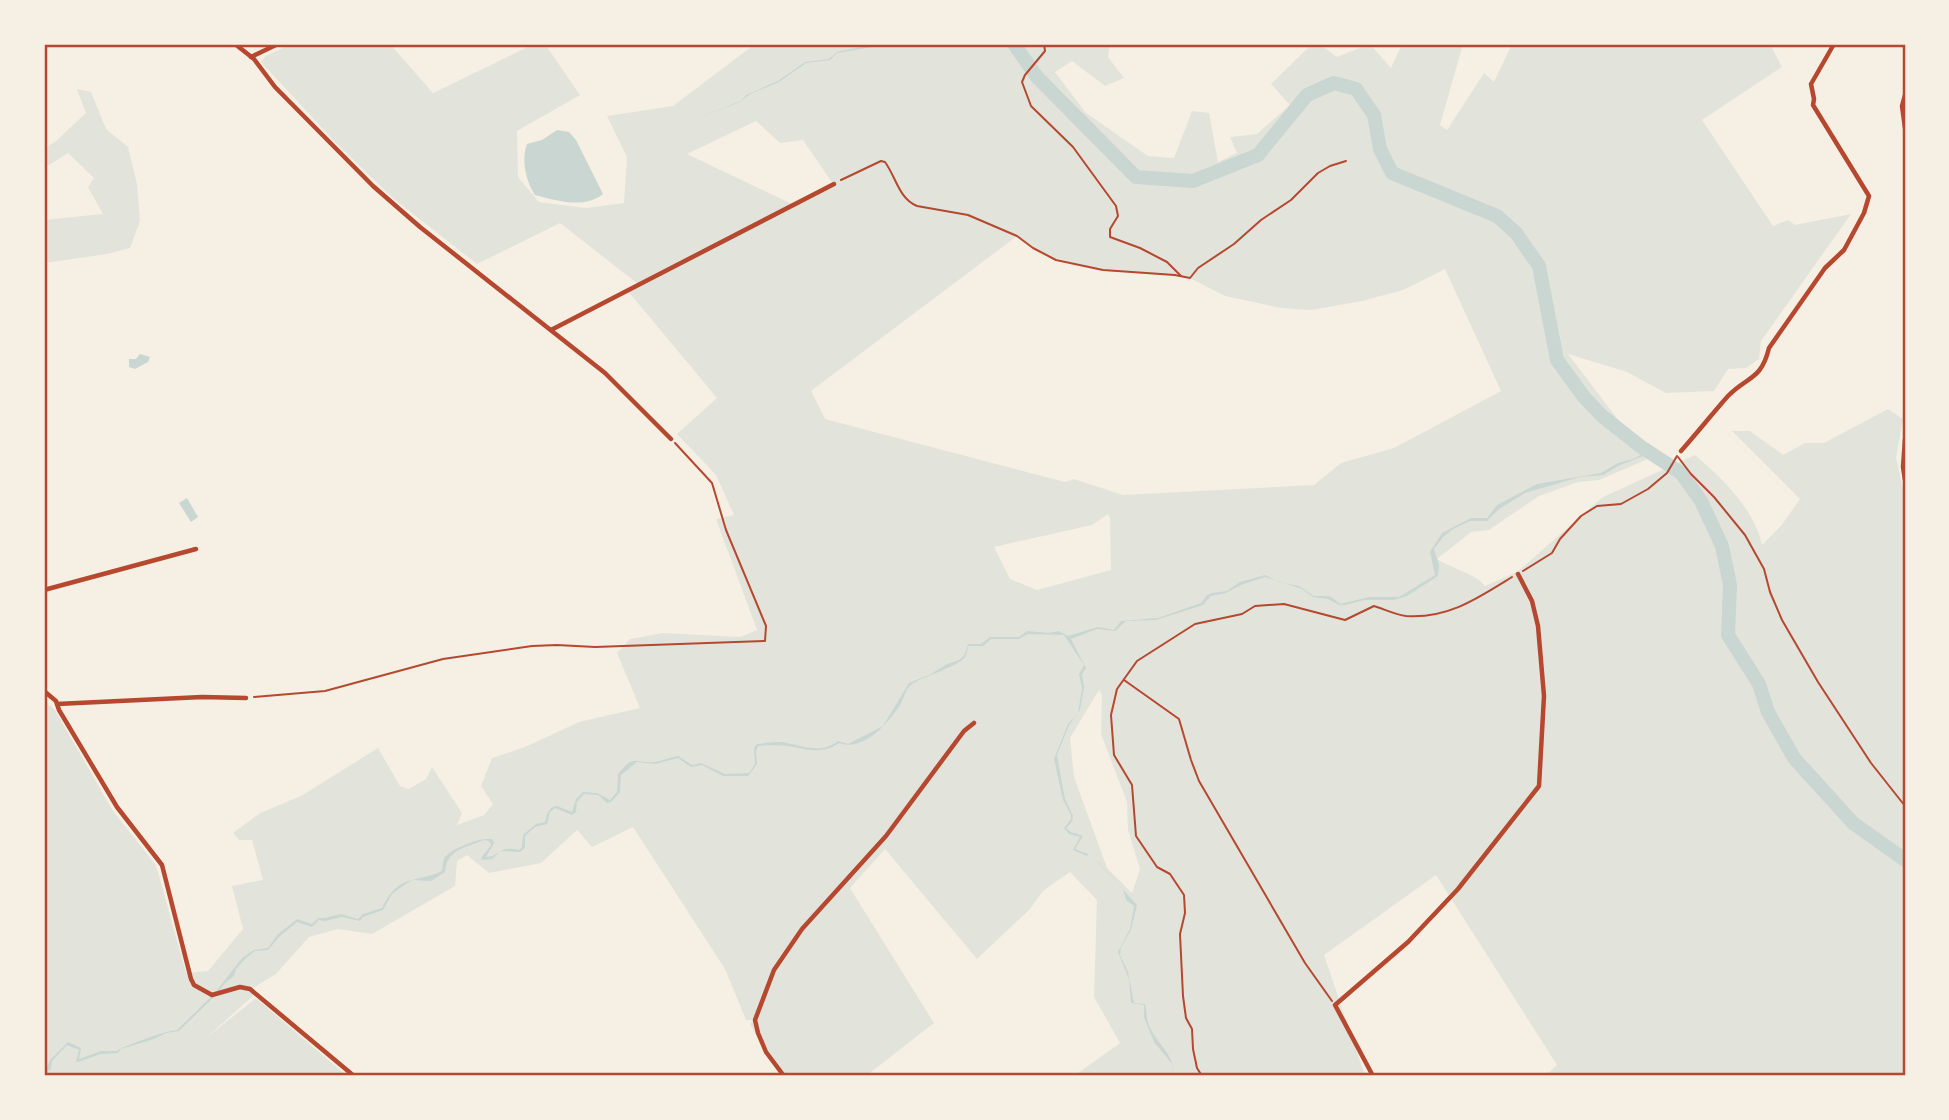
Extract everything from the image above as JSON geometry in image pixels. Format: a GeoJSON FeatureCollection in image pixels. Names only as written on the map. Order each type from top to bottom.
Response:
{"type":"FeatureCollection","features":[{"type":"Feature","properties":{"kind":"street"},"geometry":{"type":"LineString","coordinates":[[235,44],[251,57],[275,87],[373,186],[623,390],[671,439]]}},
{"type":"Feature","properties":{"kind":"street"},"geometry":{"type":"LineString","coordinates":[[251,57],[278,44]]}},
{"type":"Feature","properties":{"kind":"street"},"geometry":{"type":"LineString","coordinates":[[1681,451],[1731,394],[1753,379],[1765,363],[1773,341],[1825,268],[1844,250],[1864,214],[1869,196],[1813,105],[1811,84],[1834,44]]}},
{"type":"Feature","properties":{"kind":"street"},"geometry":{"type":"LineString","coordinates":[[1905,95],[1902,106],[1905,128]]}},
{"type":"Feature","properties":{"kind":"street"},"geometry":{"type":"LineString","coordinates":[[551,330],[834,184]]}},
{"type":"Feature","properties":{"kind":"street"},"geometry":{"type":"LineString","coordinates":[[1905,439],[1905,480]]}},
{"type":"Feature","properties":{"kind":"street"},"geometry":{"type":"LineString","coordinates":[[44,590],[196,549]]}},
{"type":"Feature","properties":{"kind":"street"},"geometry":{"type":"LineString","coordinates":[[1373,1076],[1335,1005],[1408,943],[1458,889],[1539,786],[1544,696],[1538,626],[1532,601],[1518,574]]}},
{"type":"Feature","properties":{"kind":"street"},"geometry":{"type":"LineString","coordinates":[[44,691],[57,704],[117,807],[162,866],[194,985],[215,994],[240,987],[250,989],[354,1076]]}},
{"type":"Feature","properties":{"kind":"street"},"geometry":{"type":"LineString","coordinates":[[57,704],[202,696],[246,698]]}},
{"type":"Feature","properties":{"kind":"street"},"geometry":{"type":"LineString","coordinates":[[784,1076],[766,1052],[755,1020],[774,970],[802,929],[887,836],[964,731],[974,723]]}},
{"type":"Feature","properties":{"kind":"path"},"geometry":{"type":"LineString","coordinates":[[1044,44],[1045,51],[1022,82],[1031,106],[1073,147],[1116,206],[1118,216],[1110,229],[1110,237],[1167,262],[1184,278]]}},
{"type":"Feature","properties":{"kind":"path"},"geometry":{"type":"LineString","coordinates":[[834,184],[880,161],[886,162],[909,203],[968,215],[1017,236],[1056,260],[1103,270],[1190,278],[1198,268],[1290,200],[1318,173],[1329,166],[1346,161]]}},
{"type":"Feature","properties":{"kind":"path"},"geometry":{"type":"LineString","coordinates":[[246,698],[325,691],[443,659],[532,646],[595,647],[765,640],[766,626],[726,530],[712,482],[671,439]]}},
{"type":"Feature","properties":{"kind":"path"},"geometry":{"type":"LineString","coordinates":[[1677,456],[1745,536],[1764,569],[1770,593],[1783,620],[1818,682],[1871,762],[1905,806]]}},
{"type":"Feature","properties":{"kind":"path"},"geometry":{"type":"LineString","coordinates":[[1202,1076],[1197,1068],[1192,1029],[1186,1018],[1180,934],[1185,914],[1184,895],[1170,874],[1157,867],[1136,836],[1132,785],[1114,755],[1111,715],[1122,679],[1137,661],[1195,624],[1242,614],[1255,606],[1284,604],[1345,620],[1374,606],[1404,616],[1445,613],[1470,604],[1552,554],[1560,538],[1581,516],[1597,506],[1628,501],[1667,473],[1675,461]]}},
{"type":"Feature","properties":{"kind":"path"},"geometry":{"type":"LineString","coordinates":[[1122,679],[1179,719],[1199,781],[1305,963],[1335,1005]]}},
{"type":"Feature","properties":{"kind":"shaded area"},"geometry":{"type":"Polygon","coordinates":[[[291,44],[390,44],[433,93],[534,44],[545,44],[580,95],[517,131],[518,177],[539,202],[586,208],[624,203],[627,157],[607,116],[673,106],[755,44],[1110,44],[1108,57],[1124,78],[1105,86],[1072,61],[1055,72],[1086,113],[1148,156],[1174,158],[1192,111],[1209,113],[1218,162],[1237,153],[1230,137],[1257,134],[1290,105],[1271,84],[1312,44],[1320,44],[1337,57],[1370,44],[1391,68],[1402,44],[1463,44],[1440,125],[1447,130],[1484,73],[1494,82],[1512,44],[1770,44],[1782,67],[1702,120],[1773,226],[1788,220],[1795,225],[1851,214],[1761,341],[1759,359],[1746,368],[1728,369],[1714,391],[1666,393],[1627,372],[1568,354],[1648,459],[1599,480],[1578,482],[1539,496],[1489,530],[1471,532],[1437,559],[1485,586],[1517,572],[1603,497],[1695,455],[1745,507],[1762,545],[1781,526],[1800,499],[1732,431],[1750,431],[1783,455],[1805,443],[1824,443],[1888,409],[1903,419],[1896,458],[1905,498],[1905,1076],[1545,1076],[1557,1065],[1436,875],[1324,955],[1365,1076],[1074,1076],[1120,1043],[1094,997],[1097,900],[1070,872],[1043,891],[1029,910],[977,959],[885,849],[850,888],[934,1023],[866,1076],[780,1076],[750,1024],[754,1020],[746,1020],[725,969],[633,827],[592,847],[577,830],[541,863],[489,873],[467,855],[457,861],[455,886],[372,934],[338,929],[309,937],[276,974],[253,988],[253,996],[206,1038],[256,998],[347,1076],[44,1076],[44,701],[55,710],[113,811],[156,865],[186,973],[208,971],[243,929],[232,886],[263,880],[252,840],[239,840],[233,833],[260,813],[301,796],[378,748],[400,786],[409,789],[426,779],[432,767],[462,813],[457,825],[484,815],[493,804],[481,786],[492,758],[525,747],[579,722],[640,708],[617,653],[630,639],[663,633],[740,637],[757,630],[716,519],[734,515],[716,475],[677,434],[717,398],[627,290],[638,284],[560,223],[477,264],[394,199],[335,142],[261,62],[266,56],[291,44]],[[756,121],[687,154],[794,205],[833,184],[803,140],[780,143],[756,121]],[[1017,236],[811,391],[825,419],[1065,482],[1074,479],[1123,495],[1314,485],[1341,463],[1394,448],[1501,391],[1445,269],[1403,290],[1362,301],[1311,310],[1281,308],[1225,296],[1190,278],[1103,270],[1044,255],[1017,236]],[[1108,514],[1092,525],[994,547],[1010,579],[1037,590],[1111,570],[1108,514]],[[1099,690],[1070,738],[1074,777],[1107,868],[1132,893],[1140,869],[1128,830],[1127,802],[1101,734],[1102,695],[1099,690]]]}},
{"type":"Feature","properties":{"kind":"shaded area"},"geometry":{"type":"Polygon","coordinates":[[[875,44],[872,47],[837,53],[830,60],[806,63],[779,82],[750,94],[740,102],[680,125],[741,101],[746,95],[778,81],[805,62],[829,59],[837,52],[875,44]]]}},
{"type":"Feature","properties":{"kind":"shaded area"},"geometry":{"type":"Polygon","coordinates":[[[77,89],[91,92],[106,129],[128,147],[137,184],[140,221],[130,248],[44,263],[44,220],[103,214],[88,187],[94,178],[68,153],[44,168],[44,148],[55,142],[86,113],[77,89]]]}},
{"type":"Feature","properties":{"kind":"shaded area"},"geometry":{"type":"Polygon","coordinates":[[[557,130],[569,132],[576,140],[603,194],[596,199],[562,201],[535,195],[525,170],[527,144],[542,140],[557,130]]]}},
{"type":"Feature","properties":{"kind":"shaded area"},"geometry":{"type":"Polygon","coordinates":[[[140,354],[150,357],[148,362],[135,369],[129,367],[129,359],[136,359],[140,354]]]}},
{"type":"Feature","properties":{"kind":"shaded area"},"geometry":{"type":"Polygon","coordinates":[[[1648,451],[1651,453],[1603,475],[1580,477],[1525,493],[1499,509],[1487,521],[1470,521],[1453,529],[1434,549],[1439,565],[1438,576],[1407,596],[1394,600],[1364,600],[1339,605],[1328,599],[1313,597],[1302,589],[1283,583],[1299,586],[1314,596],[1330,596],[1340,604],[1369,597],[1399,597],[1435,575],[1430,552],[1442,533],[1471,518],[1487,518],[1497,505],[1537,484],[1601,473],[1648,451]]]}},
{"type":"Feature","properties":{"kind":"shaded area"},"geometry":{"type":"Polygon","coordinates":[[[187,498],[198,517],[191,522],[179,503],[187,498]]]}},
{"type":"Feature","properties":{"kind":"shaded area"},"geometry":{"type":"Polygon","coordinates":[[[1265,575],[1276,581],[1265,577],[1226,593],[1211,596],[1203,605],[1156,620],[1126,621],[1115,631],[1097,629],[1071,639],[1086,668],[1082,674],[1084,687],[1078,713],[1082,688],[1079,674],[1084,665],[1064,635],[1028,634],[1019,639],[991,639],[983,646],[968,646],[966,656],[962,660],[912,684],[899,707],[883,726],[909,683],[959,660],[964,656],[968,644],[981,644],[990,637],[1019,637],[1027,631],[1059,631],[1068,636],[1098,627],[1114,630],[1121,621],[1158,618],[1201,603],[1207,595],[1227,591],[1240,582],[1265,575]]]}},
{"type":"Feature","properties":{"kind":"shaded area"},"geometry":{"type":"Polygon","coordinates":[[[1077,714],[1069,725],[1057,755],[1065,799],[1073,816],[1072,822],[1066,828],[1083,836],[1075,849],[1088,854],[1087,856],[1073,850],[1080,837],[1069,834],[1064,828],[1071,815],[1063,800],[1054,759],[1068,724],[1077,714]]]}},
{"type":"Feature","properties":{"kind":"shaded area"},"geometry":{"type":"Polygon","coordinates":[[[883,726],[874,735],[857,744],[848,745],[839,743],[820,750],[758,746],[757,764],[748,776],[723,776],[702,765],[691,767],[678,758],[655,764],[637,762],[621,775],[620,792],[611,802],[607,803],[598,795],[584,794],[577,802],[576,812],[572,815],[555,808],[550,812],[547,824],[535,827],[525,836],[525,848],[520,852],[501,851],[519,850],[522,847],[523,835],[536,824],[545,822],[548,811],[552,808],[557,806],[572,812],[576,799],[583,792],[597,793],[610,800],[617,792],[618,774],[632,762],[635,761],[655,762],[678,756],[692,765],[701,763],[725,774],[749,773],[755,764],[754,748],[757,744],[781,742],[817,748],[838,741],[848,744],[883,726]]]}},
{"type":"Feature","properties":{"kind":"shaded area"},"geometry":{"type":"Polygon","coordinates":[[[492,839],[494,843],[486,857],[501,851],[492,859],[482,860],[491,845],[489,841],[484,840],[458,850],[449,858],[445,872],[431,881],[413,880],[404,885],[392,894],[383,910],[363,917],[360,921],[342,917],[319,920],[312,927],[297,922],[268,950],[255,951],[245,959],[236,969],[234,976],[179,1031],[121,1049],[146,1039],[165,1033],[177,1030],[215,993],[242,958],[254,950],[268,948],[277,935],[297,919],[312,924],[318,918],[341,914],[358,919],[363,914],[382,908],[388,897],[401,884],[408,881],[432,875],[442,871],[444,859],[458,848],[481,840],[492,839]]]}},
{"type":"Feature","properties":{"kind":"shaded area"},"geometry":{"type":"Polygon","coordinates":[[[1123,890],[1137,905],[1131,930],[1121,947],[1120,955],[1128,972],[1134,1003],[1145,1004],[1149,1026],[1172,1064],[1154,1042],[1144,1017],[1144,1005],[1131,1003],[1129,979],[1118,952],[1130,929],[1134,906],[1126,900],[1123,890]]]}},
{"type":"Feature","properties":{"kind":"shaded area"},"geometry":{"type":"Polygon","coordinates":[[[68,1042],[81,1048],[79,1059],[101,1051],[121,1049],[118,1053],[101,1054],[76,1062],[79,1050],[67,1045],[52,1061],[51,1069],[44,1074],[50,1060],[68,1042]]]}},
{"type":"Feature","properties":{"kind":"waterway"},"geometry":{"type":"LineString","coordinates":[[1014,44],[1037,77],[1136,177],[1193,181],[1258,155],[1307,95],[1334,83],[1356,89],[1374,115],[1380,149],[1392,173],[1497,216],[1516,233],[1539,266],[1557,360],[1584,397],[1602,416],[1681,473],[1701,501],[1722,546],[1730,585],[1728,635],[1759,684],[1768,712],[1794,758],[1853,823],[1905,860]]}}]}
